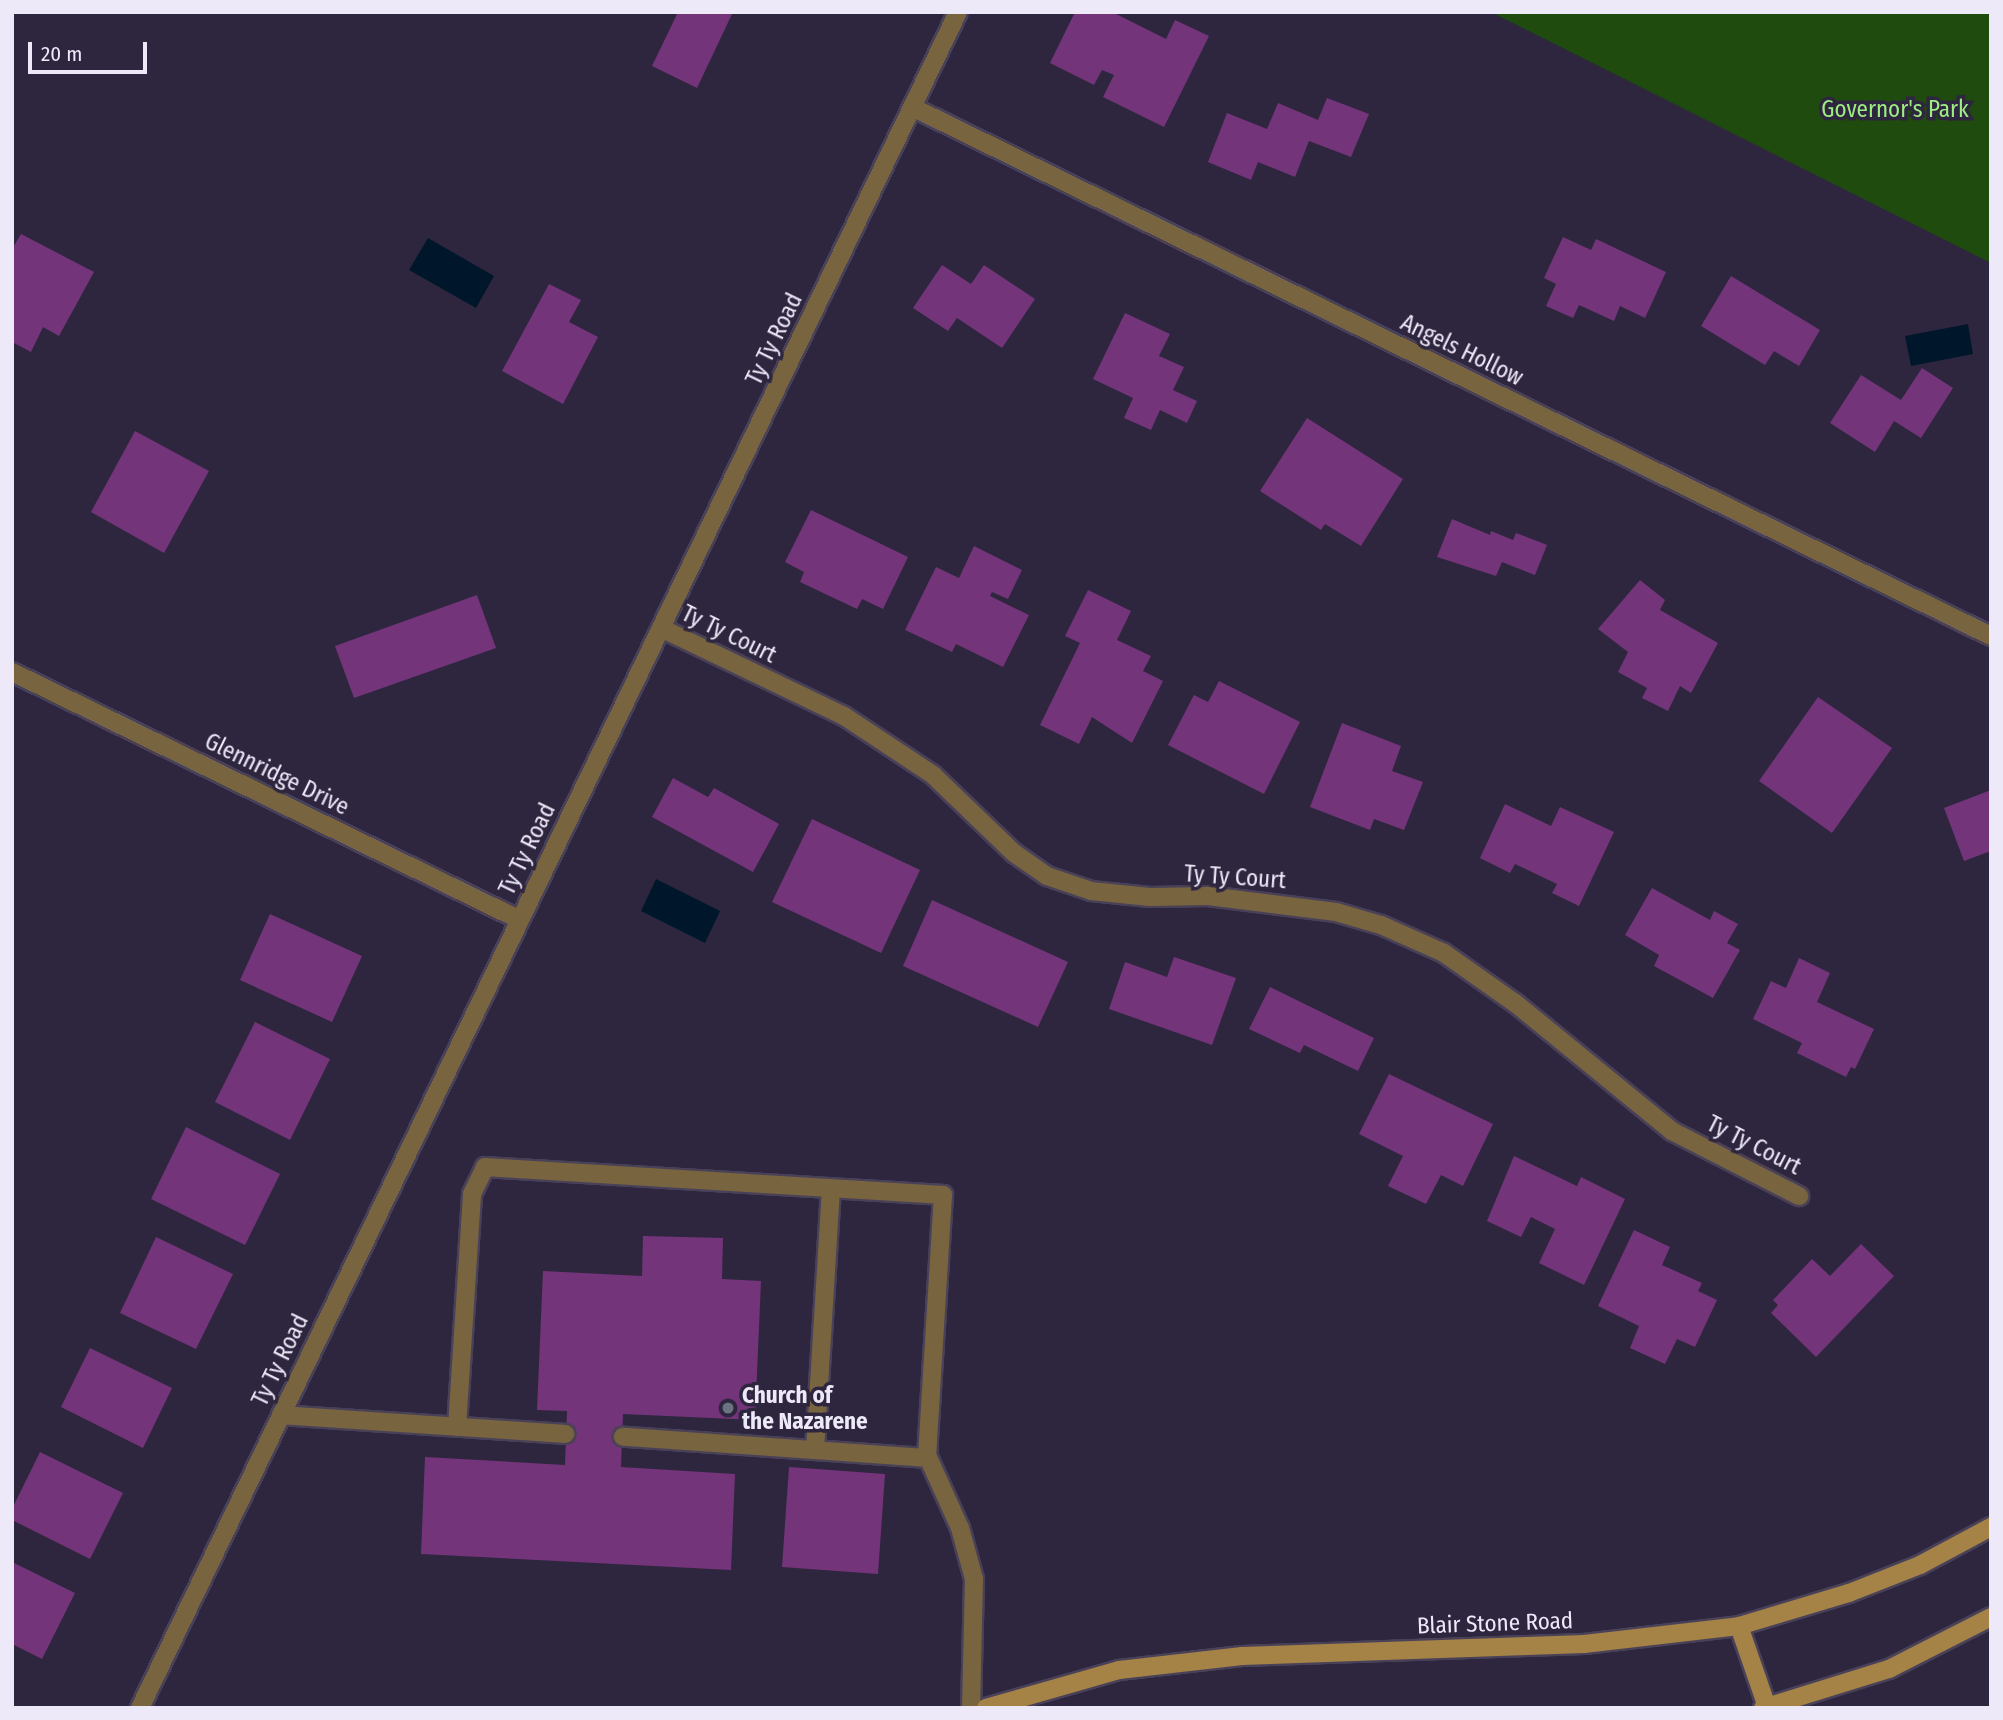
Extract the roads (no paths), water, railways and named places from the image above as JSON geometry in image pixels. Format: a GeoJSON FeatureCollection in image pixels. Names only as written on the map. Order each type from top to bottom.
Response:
{"type":"FeatureCollection","features":[{"type":"Feature","properties":{"kind":"main road","name":"Blair Stone Road"},"geometry":{"type":"LineString","coordinates":[[986,1708],[1119,1670],[1242,1656],[1584,1644],[1739,1626],[1849,1593],[1920,1564],[1991,1527]]}},
{"type":"Feature","properties":{"kind":"main road"},"geometry":{"type":"LineString","coordinates":[[1739,1626],[1765,1707],[1889,1669],[1991,1617]]}},
{"type":"Feature","properties":{"kind":"street","name":"Ty Ty Road"},"geometry":{"type":"LineString","coordinates":[[140,1708],[958,12]]}},
{"type":"Feature","properties":{"kind":"street","name":"Angels Hollow"},"geometry":{"type":"LineString","coordinates":[[912,107],[1991,636]]}},
{"type":"Feature","properties":{"kind":"street","name":"Ty Ty Court"},"geometry":{"type":"LineString","coordinates":[[661,628],[844,716],[933,775],[1014,853],[1046,876],[1091,891],[1255,900],[1336,912],[1381,925],[1444,953],[1515,1003],[1672,1131],[1799,1196]]}},
{"type":"Feature","properties":{"kind":"street","name":"Glennridge Drive"},"geometry":{"type":"LineString","coordinates":[[12,672],[520,920]]}},
{"type":"Feature","properties":{"kind":"street"},"geometry":{"type":"LineString","coordinates":[[457,1427],[472,1194],[485,1167],[943,1195],[927,1455],[960,1528],[974,1579],[971,1708]]}},
{"type":"Feature","properties":{"kind":"street"},"geometry":{"type":"LineString","coordinates":[[814,1450],[831,1188]]}},
{"type":"Feature","properties":{"kind":"street"},"geometry":{"type":"LineString","coordinates":[[281,1415],[565,1434]]}},
{"type":"Feature","properties":{"kind":"street"},"geometry":{"type":"LineString","coordinates":[[623,1437],[927,1455]]}},
{"type":"Feature","properties":{"kind":"water"},"geometry":{"type":"Polygon","coordinates":[[[428,238],[494,276],[476,308],[409,270],[428,238]]]}},
{"type":"Feature","properties":{"kind":"water"},"geometry":{"type":"Polygon","coordinates":[[[1968,324],[1973,354],[1911,366],[1905,336],[1968,324]]]}},
{"type":"Feature","properties":{"kind":"water"},"geometry":{"type":"Polygon","coordinates":[[[656,879],[720,911],[705,943],[641,911],[656,879]]]}},
{"type":"Feature","properties":{"kind":"place","name":"Church of the Nazarene"},"geometry":{"type":"Point","coordinates":[728,1408]}},
{"type":"Feature","properties":{"kind":"park label","name":"Governor's Park"},"geometry":{"type":"Point","coordinates":[1895,109]}}]}
